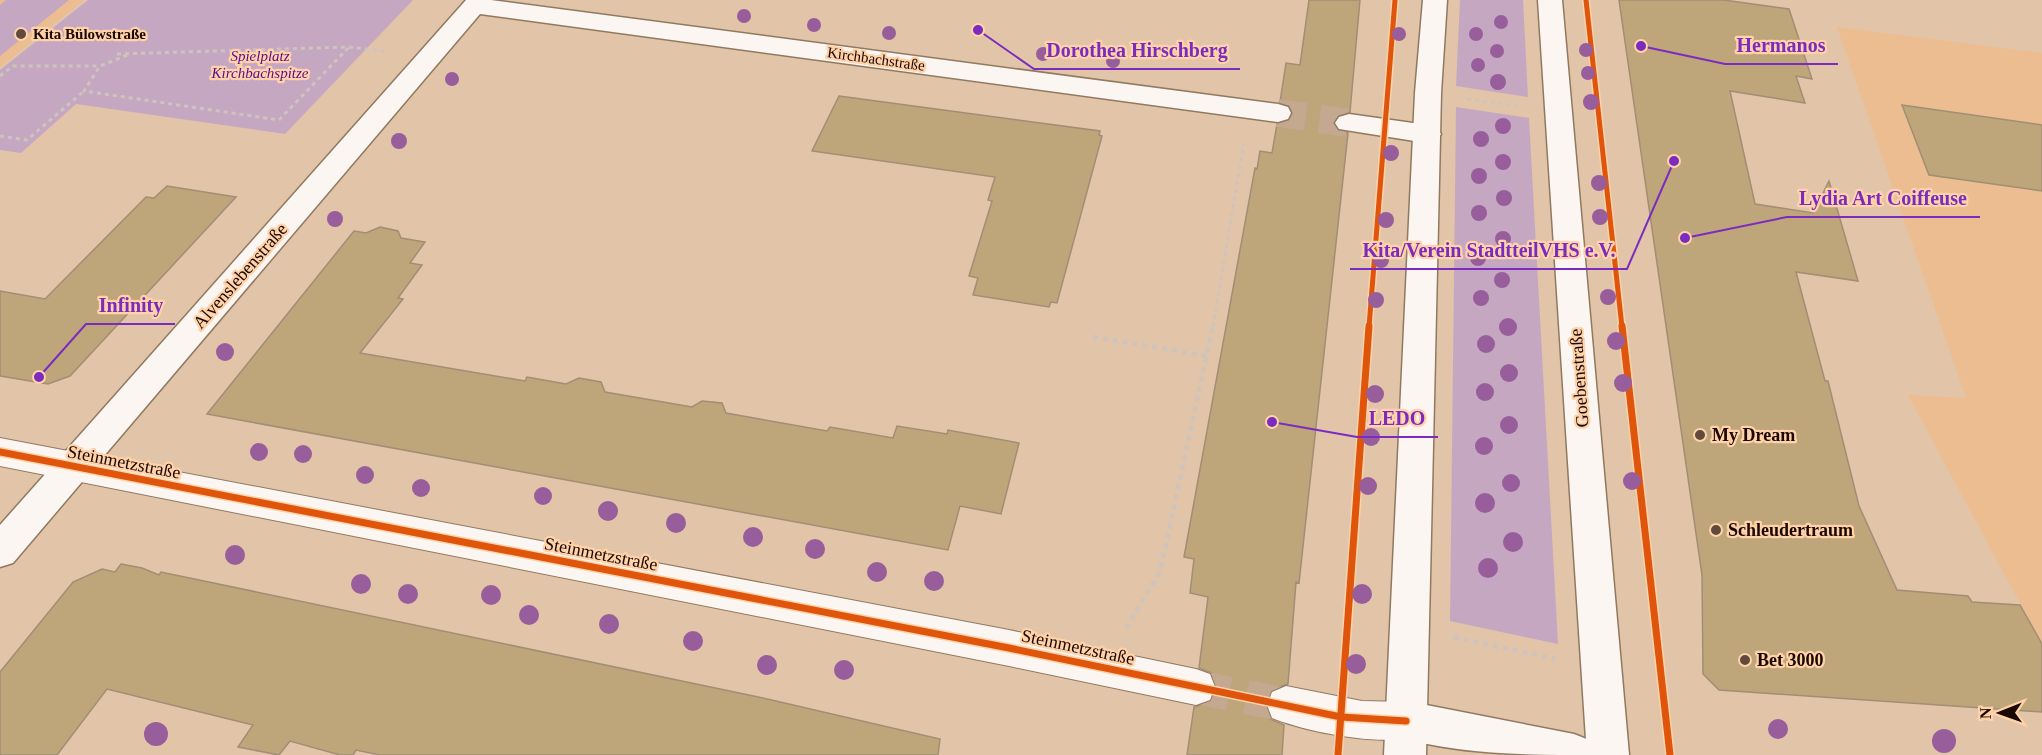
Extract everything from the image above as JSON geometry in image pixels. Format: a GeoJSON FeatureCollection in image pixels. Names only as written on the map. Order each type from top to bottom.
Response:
{"type":"FeatureCollection","features":[{"type":"Feature","properties":{"kind":"street"},"geometry":{"type":"LineString","coordinates":[[1406,738],[1427,134],[1435,0]]}},
{"type":"Feature","properties":{"kind":"street","name":"Goebenstraße"},"geometry":{"type":"LineString","coordinates":[[1550,0],[1608,755]]}},
{"type":"Feature","properties":{"kind":"street","name":"Alvenslebenstraße"},"geometry":{"type":"LineString","coordinates":[[0,551],[477,3]]}},
{"type":"Feature","properties":{"kind":"street","name":"Kirchbachstraße"},"geometry":{"type":"LineString","coordinates":[[477,3],[1278,113]]}},
{"type":"Feature","properties":{"kind":"street"},"geometry":{"type":"LineString","coordinates":[[1349,123],[1427,134]]}},
{"type":"Feature","properties":{"kind":"street","name":"Steinmetzstraße"},"geometry":{"type":"LineString","coordinates":[[0,452],[1196,687]]}},
{"type":"Feature","properties":{"kind":"street"},"geometry":{"type":"LineString","coordinates":[[1286,705],[1362,720],[1406,738],[1574,755]]}},
{"type":"Feature","properties":{"kind":"path"},"geometry":{"type":"LineString","coordinates":[[117,54],[349,46],[430,57]]}},
{"type":"Feature","properties":{"kind":"path"},"geometry":{"type":"LineString","coordinates":[[84,91],[279,120],[349,46]]}},
{"type":"Feature","properties":{"kind":"path"},"geometry":{"type":"LineString","coordinates":[[0,76],[13,66],[100,66],[127,55]]}},
{"type":"Feature","properties":{"kind":"path"},"geometry":{"type":"LineString","coordinates":[[0,136],[27,140],[84,91],[100,66]]}},
{"type":"Feature","properties":{"kind":"path"},"geometry":{"type":"LineString","coordinates":[[1466,98],[1529,107]]}},
{"type":"Feature","properties":{"kind":"path"},"geometry":{"type":"LineString","coordinates":[[1102,667],[1160,572],[1208,356],[1244,141]]}},
{"type":"Feature","properties":{"kind":"path"},"geometry":{"type":"LineString","coordinates":[[1093,337],[1208,356]]}},
{"type":"Feature","properties":{"kind":"path"},"geometry":{"type":"LineString","coordinates":[[1450,636],[1558,660]]}},
{"type":"Feature","properties":{"kind":"shaded area","name":"Kita Bülowstraße"},"geometry":{"type":"Polygon","coordinates":[[[0,0],[84,0],[0,67],[0,0]]]}},
{"type":"Feature","properties":{"kind":"shaded area"},"geometry":{"type":"Polygon","coordinates":[[[1837,27],[2042,53],[2042,644],[1908,395],[1966,398],[1837,27]]]}},
{"type":"Feature","properties":{"kind":"green space","name":"Kita Bülowstraße"},"geometry":{"type":"Polygon","coordinates":[[[6,0],[69,0],[0,56],[0,5],[6,0]]]}},
{"type":"Feature","properties":{"kind":"green space","name":"Spielplatz Kirchbachspitze"},"geometry":{"type":"Polygon","coordinates":[[[88,0],[413,0],[285,134],[76,104],[21,153],[0,150],[0,70],[88,0]]]}},
{"type":"Feature","properties":{"kind":"green space"},"geometry":{"type":"Polygon","coordinates":[[[1460,0],[1523,0],[1528,97],[1456,86],[1460,0]]]}},
{"type":"Feature","properties":{"kind":"green space"},"geometry":{"type":"Polygon","coordinates":[[[1456,107],[1529,118],[1558,644],[1450,621],[1456,107]]]}},
{"type":"Feature","properties":{"kind":"building"},"geometry":{"type":"Polygon","coordinates":[[[1309,0],[1360,0],[1350,112],[1338,115],[1333,122],[1337,130],[1348,133],[1299,583],[1296,582],[1288,684],[1271,690],[1265,704],[1270,719],[1284,725],[1282,755],[1187,755],[1194,707],[1211,702],[1217,686],[1212,673],[1199,668],[1208,597],[1190,593],[1194,559],[1184,557],[1255,168],[1257,169],[1260,151],[1272,153],[1277,124],[1289,121],[1293,114],[1290,106],[1280,102],[1286,63],[1300,65],[1309,0]]]}},
{"type":"Feature","properties":{"kind":"building"},"geometry":{"type":"Polygon","coordinates":[[[1619,0],[1724,0],[1789,9],[1812,79],[1796,76],[1805,103],[1730,91],[1755,204],[1813,213],[1829,181],[1858,281],[1796,272],[1825,381],[1828,381],[1859,506],[1897,590],[1968,596],[1972,602],[2020,605],[2042,644],[2042,712],[1719,690],[1703,674],[1702,575],[1619,0]]]}},
{"type":"Feature","properties":{"kind":"building"},"geometry":{"type":"Polygon","coordinates":[[[839,96],[1100,131],[1099,135],[1102,136],[1057,303],[1051,302],[1049,307],[973,295],[978,278],[969,276],[992,201],[988,200],[995,177],[812,151],[839,96]]]}},
{"type":"Feature","properties":{"kind":"building"},"geometry":{"type":"Polygon","coordinates":[[[1902,105],[2042,125],[2042,191],[1929,175],[1902,105]]]}},
{"type":"Feature","properties":{"kind":"building"},"geometry":{"type":"Polygon","coordinates":[[[167,186],[236,197],[70,376],[48,384],[0,376],[0,291],[45,299],[146,197],[154,198],[167,186]]]}},
{"type":"Feature","properties":{"kind":"building"},"geometry":{"type":"Polygon","coordinates":[[[380,227],[398,231],[401,238],[425,242],[410,263],[422,265],[398,298],[403,299],[360,353],[525,381],[527,377],[566,384],[579,378],[601,382],[605,392],[692,407],[702,401],[722,403],[726,413],[827,431],[830,427],[893,438],[897,426],[947,434],[948,430],[1019,443],[1001,514],[960,506],[948,550],[207,414],[354,231],[366,233],[380,227]]]}},
{"type":"Feature","properties":{"kind":"building"},"geometry":{"type":"Polygon","coordinates":[[[121,564],[142,568],[159,575],[161,572],[763,698],[940,739],[938,755],[380,755],[356,750],[353,755],[340,755],[290,741],[279,755],[238,747],[253,725],[107,689],[57,755],[0,755],[0,672],[73,582],[102,569],[115,572],[121,564]]]}},
{"type":"Feature","properties":{"kind":"tunnel"},"geometry":{"type":"LineString","coordinates":[[1278,113],[1349,123]]}},
{"type":"Feature","properties":{"kind":"tunnel"},"geometry":{"type":"LineString","coordinates":[[1196,687],[1286,705]]}},
{"type":"Feature","properties":{"kind":"cycle path"},"geometry":{"type":"LineString","coordinates":[[1338,755],[1395,0]]}},
{"type":"Feature","properties":{"kind":"cycle path"},"geometry":{"type":"LineString","coordinates":[[1586,0],[1670,755]]}},
{"type":"Feature","properties":{"kind":"cycle path"},"geometry":{"type":"LineString","coordinates":[[0,452],[1009,648],[1341,717],[1406,721]]}},
{"type":"Feature","properties":{"kind":"place","name":"Dorothea Hirschberg"},"geometry":{"type":"Point","coordinates":[978,30]}},
{"type":"Feature","properties":{"kind":"place","name":"Kita Bülowstraße"},"geometry":{"type":"Point","coordinates":[21,34]}},
{"type":"Feature","properties":{"kind":"place","name":"Hermanos"},"geometry":{"type":"Point","coordinates":[1641,46]}},
{"type":"Feature","properties":{"kind":"place","name":"Kita/Verein StadtteilVHS e.V."},"geometry":{"type":"Point","coordinates":[1674,161]}},
{"type":"Feature","properties":{"kind":"place","name":"Lydia Art Coiffeuse"},"geometry":{"type":"Point","coordinates":[1685,238]}},
{"type":"Feature","properties":{"kind":"place","name":"Infinity"},"geometry":{"type":"Point","coordinates":[39,377]}},
{"type":"Feature","properties":{"kind":"place","name":"LEDO"},"geometry":{"type":"Point","coordinates":[1272,422]}},
{"type":"Feature","properties":{"kind":"place","name":"My Dream"},"geometry":{"type":"Point","coordinates":[1700,435]}},
{"type":"Feature","properties":{"kind":"place","name":"Schleudertraum"},"geometry":{"type":"Point","coordinates":[1716,530]}},
{"type":"Feature","properties":{"kind":"place","name":"Bet 3000"},"geometry":{"type":"Point","coordinates":[1745,660]}}]}
